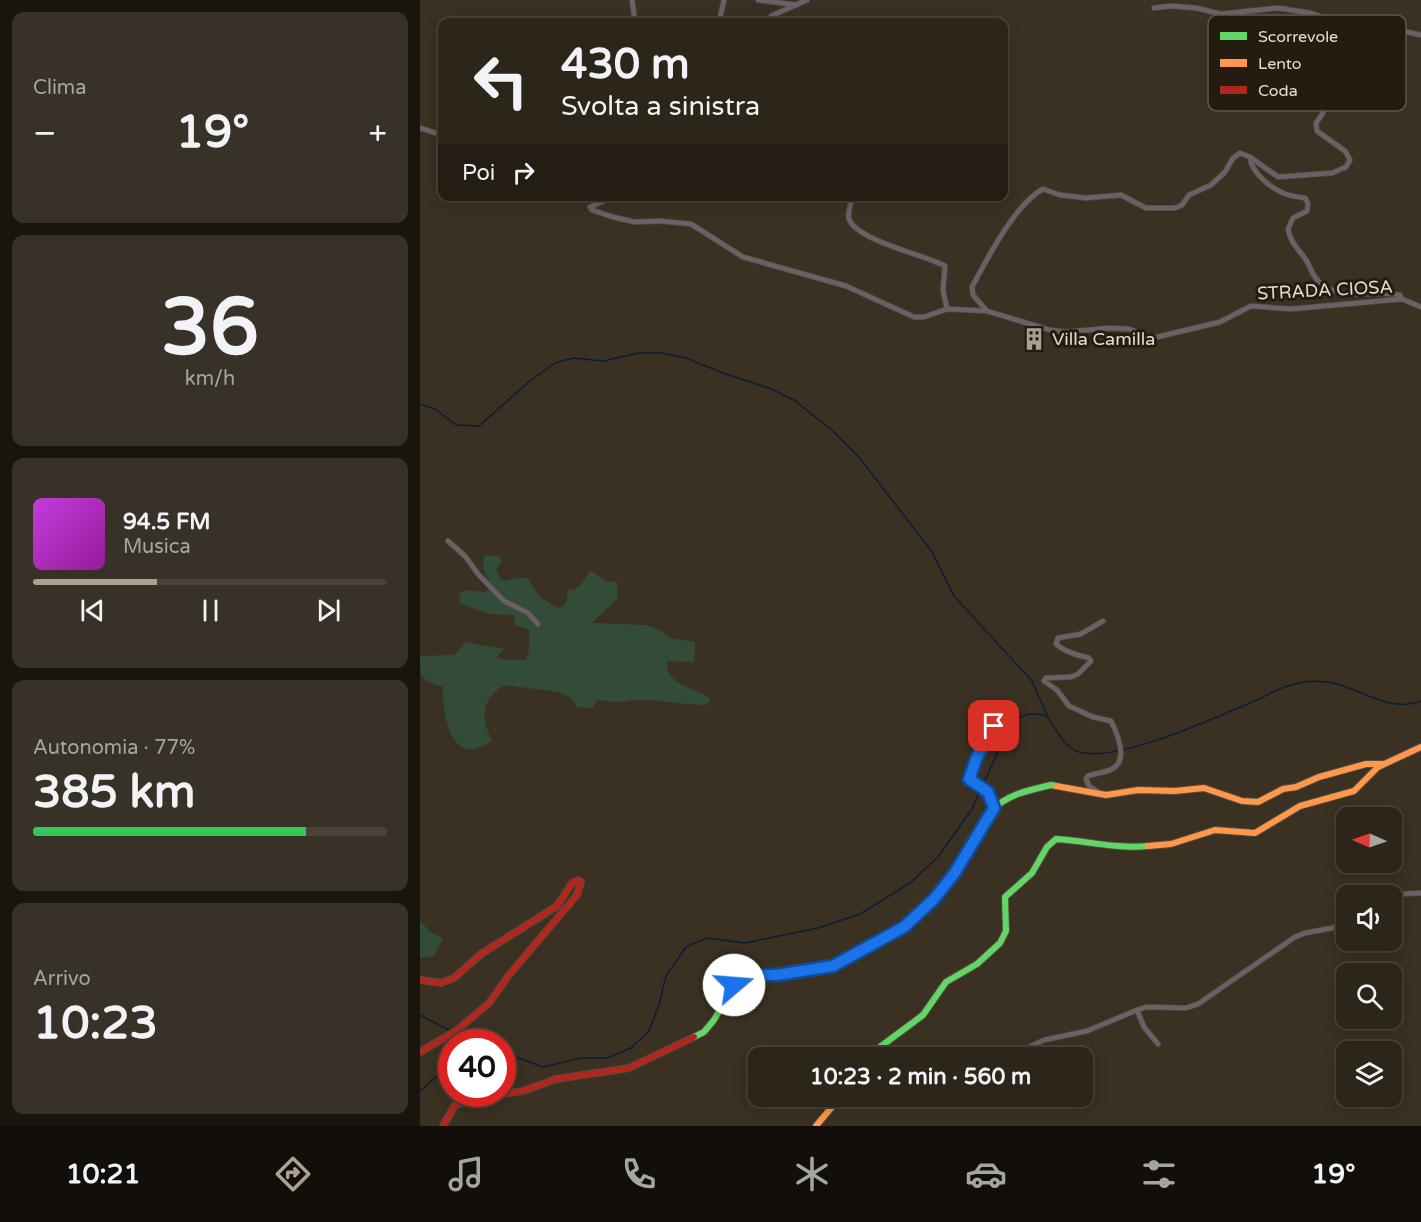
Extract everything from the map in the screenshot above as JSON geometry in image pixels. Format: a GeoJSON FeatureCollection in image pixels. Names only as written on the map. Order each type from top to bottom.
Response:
{"type":"FeatureCollection","features":[{"type":"Feature","properties":{"kind":"street"},"geometry":{"type":"LineString","coordinates":[[632,0],[634,18]]}},
{"type":"Feature","properties":{"kind":"street"},"geometry":{"type":"LineString","coordinates":[[720,18],[724,0]]}},
{"type":"Feature","properties":{"kind":"street"},"geometry":{"type":"LineString","coordinates":[[758,0],[797,5]]}},
{"type":"Feature","properties":{"kind":"street"},"geometry":{"type":"LineString","coordinates":[[771,18],[807,0]]}},
{"type":"Feature","properties":{"kind":"street"},"geometry":{"type":"LineString","coordinates":[[1154,8],[1162,6],[1196,8],[1221,14],[1278,8],[1316,15]]}},
{"type":"Feature","properties":{"kind":"street"},"geometry":{"type":"LineString","coordinates":[[1406,32],[1421,35]]}},
{"type":"Feature","properties":{"kind":"street"},"geometry":{"type":"LineString","coordinates":[[987,311],[973,295],[972,287],[1023,204],[1042,189],[1060,195],[1086,198],[1121,195],[1146,208],[1179,207],[1189,195],[1211,185],[1225,172],[1236,155],[1244,154],[1250,157],[1278,177],[1332,173],[1346,167],[1350,160],[1348,153],[1317,131],[1316,123],[1322,111]]}},
{"type":"Feature","properties":{"kind":"street"},"geometry":{"type":"LineString","coordinates":[[420,128],[438,134]]}},
{"type":"Feature","properties":{"kind":"street"},"geometry":{"type":"LineString","coordinates":[[1250,157],[1252,167],[1274,188],[1281,193],[1305,198],[1308,203],[1306,211],[1293,218],[1288,230],[1292,241],[1322,285],[1335,291],[1359,295],[1393,294],[1402,299]]}},
{"type":"Feature","properties":{"kind":"street","name":"STRADA CIOSA"},"geometry":{"type":"LineString","coordinates":[[600,201],[590,207],[592,210],[635,222],[660,221],[691,225],[743,257],[846,286],[914,317],[924,317],[947,309],[987,311],[1050,330],[1129,329],[1153,338],[1220,322],[1251,306],[1291,309],[1402,299],[1421,307]]}},
{"type":"Feature","properties":{"kind":"street"},"geometry":{"type":"LineString","coordinates":[[852,201],[848,218],[854,228],[886,245],[945,266],[943,290],[947,309]]}},
{"type":"Feature","properties":{"kind":"street"},"geometry":{"type":"LineString","coordinates":[[448,541],[465,556],[478,574],[504,601],[528,613],[538,624]]}},
{"type":"Feature","properties":{"kind":"street"},"geometry":{"type":"LineString","coordinates":[[1103,621],[1081,634],[1058,638],[1056,644],[1059,647],[1072,654],[1089,658],[1091,661],[1074,675],[1046,678],[1044,681],[1057,690],[1069,706],[1093,717],[1111,721],[1120,743],[1119,761],[1112,769],[1088,776],[1086,779],[1092,789],[1106,795]]}},
{"type":"Feature","properties":{"kind":"street"},"geometry":{"type":"LineString","coordinates":[[994,726],[969,781],[988,792],[994,808]]}},
{"type":"Feature","properties":{"kind":"street"},"geometry":{"type":"LineString","coordinates":[[880,1047],[923,1015],[946,982],[977,964],[1000,943],[1006,931],[1005,897],[1032,873],[1047,847],[1056,839],[1136,847],[1171,844],[1215,830],[1255,833],[1300,806],[1354,791],[1383,764],[1421,747]]}},
{"type":"Feature","properties":{"kind":"street"},"geometry":{"type":"LineString","coordinates":[[443,1126],[455,1106],[473,1098],[523,1091],[568,1077],[629,1068],[704,1032],[734,985],[741,979],[749,975],[777,975],[833,966],[904,927],[934,899],[954,874],[994,808],[1019,794],[1051,785],[1106,795],[1138,790],[1174,791],[1204,788],[1242,801],[1258,802],[1283,789],[1296,787],[1319,777],[1371,764],[1383,764]]}},
{"type":"Feature","properties":{"kind":"street"},"geometry":{"type":"LineString","coordinates":[[1356,768],[1368,776]]}},
{"type":"Feature","properties":{"kind":"street"},"geometry":{"type":"LineString","coordinates":[[420,980],[441,983],[454,978],[481,954],[556,906],[572,883],[578,880],[581,882],[577,895],[509,975],[489,1003],[456,1031],[420,1052]]}},
{"type":"Feature","properties":{"kind":"street"},"geometry":{"type":"LineString","coordinates":[[1402,894],[1421,893]]}},
{"type":"Feature","properties":{"kind":"street"},"geometry":{"type":"LineString","coordinates":[[1027,1047],[1087,1030],[1147,1007],[1186,1008],[1198,1004],[1295,937],[1336,926]]}},
{"type":"Feature","properties":{"kind":"street"},"geometry":{"type":"LineString","coordinates":[[1137,1010],[1144,1027],[1158,1044]]}},
{"type":"Feature","properties":{"kind":"street"},"geometry":{"type":"LineString","coordinates":[[816,1126],[832,1107]]}},
{"type":"Feature","properties":{"kind":"green space"},"geometry":{"type":"Polygon","coordinates":[[[484,555],[500,556],[502,562],[496,570],[501,580],[528,578],[540,596],[558,608],[566,603],[568,590],[579,586],[590,570],[606,581],[617,582],[618,598],[592,623],[646,625],[662,631],[669,638],[695,642],[694,662],[667,661],[668,669],[676,681],[711,699],[707,705],[645,700],[609,702],[598,699],[592,708],[577,707],[571,698],[559,692],[504,685],[491,697],[485,710],[484,717],[492,741],[475,749],[466,749],[458,744],[448,727],[443,687],[428,682],[421,675],[420,656],[455,655],[465,642],[504,649],[497,657],[503,660],[525,660],[529,652],[529,630],[515,625],[514,615],[489,614],[460,603],[459,594],[465,590],[485,592],[492,587],[483,568],[484,555]]]}},
{"type":"Feature","properties":{"kind":"green space"},"geometry":{"type":"Polygon","coordinates":[[[420,921],[429,931],[443,939],[434,956],[420,958],[420,921]]]}},
{"type":"Feature","properties":{"kind":"waterway"},"geometry":{"type":"LineString","coordinates":[[420,404],[435,409],[456,425],[479,426],[531,380],[555,363],[573,358],[603,361],[639,353],[661,353],[686,358],[769,388],[794,400],[833,431],[859,457],[932,552],[954,596],[1032,681],[1047,715]]}},
{"type":"Feature","properties":{"kind":"waterway"},"geometry":{"type":"LineString","coordinates":[[516,1057],[543,1067],[581,1058],[607,1058],[631,1048],[649,1031],[659,1005],[666,976],[686,947],[707,938],[745,943],[818,928],[860,914],[910,883],[938,857],[972,809],[1009,727],[1022,716],[1031,714],[1047,716],[1071,748],[1093,754],[1115,751],[1167,737],[1281,688],[1305,682],[1334,683],[1377,699],[1399,704],[1421,701]]}},
{"type":"Feature","properties":{"kind":"waterway"},"geometry":{"type":"LineString","coordinates":[[420,1015],[447,1029]]}},
{"type":"Feature","properties":{"kind":"waterway"},"geometry":{"type":"LineString","coordinates":[[420,1091],[438,1075]]}},
{"type":"Feature","properties":{"kind":"traffic: fast"},"geometry":{"type":"LineString","coordinates":[[694,1037],[704,1032],[714,1020],[734,985],[741,979],[749,975],[777,975],[833,966],[904,927],[934,899],[954,874],[992,810],[1005,800],[1020,793],[1051,785],[1056,786]]}},
{"type":"Feature","properties":{"kind":"traffic: fast"},"geometry":{"type":"LineString","coordinates":[[880,1047],[923,1015],[946,982],[977,964],[1000,943],[1006,931],[1005,897],[1032,873],[1047,847],[1056,839],[1113,846],[1148,846]]}},
{"type":"Feature","properties":{"kind":"traffic: slow"},"geometry":{"type":"LineString","coordinates":[[1148,846],[1171,844],[1215,830],[1255,833],[1300,806],[1354,791],[1378,767],[1421,747]]}},
{"type":"Feature","properties":{"kind":"traffic: slow"},"geometry":{"type":"LineString","coordinates":[[1056,786],[1106,795],[1138,790],[1175,791],[1204,788],[1242,801],[1258,802],[1283,789],[1296,787],[1319,777],[1366,764],[1383,764]]}},
{"type":"Feature","properties":{"kind":"traffic: slow"},"geometry":{"type":"LineString","coordinates":[[816,1126],[832,1107]]}},
{"type":"Feature","properties":{"kind":"traffic: jam"},"geometry":{"type":"LineString","coordinates":[[420,980],[441,983],[454,978],[481,954],[557,906],[572,883],[578,880],[581,882],[577,895],[509,975],[489,1003],[456,1031],[420,1052]]}},
{"type":"Feature","properties":{"kind":"traffic: jam"},"geometry":{"type":"LineString","coordinates":[[443,1126],[455,1105],[473,1098],[523,1091],[556,1079],[629,1068],[694,1037]]}},
{"type":"Feature","properties":{"kind":"place","name":"Villa Camilla"},"geometry":{"type":"Point","coordinates":[1034,339]}},
{"type":"Feature","properties":{"kind":"route"},"geometry":{"type":"LineString","coordinates":[[734,985],[749,975],[777,975],[839,964],[869,944],[904,927],[934,899],[954,874],[994,808],[988,792],[969,781],[977,757],[994,726]]}}]}
